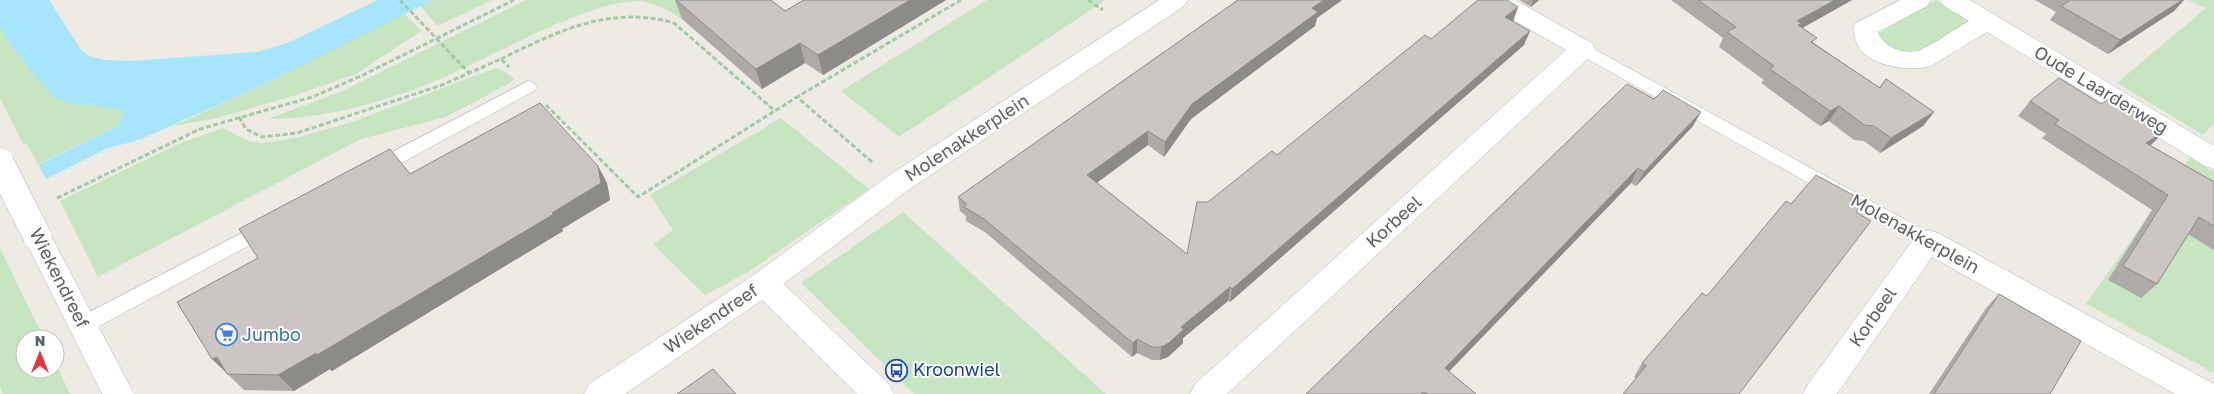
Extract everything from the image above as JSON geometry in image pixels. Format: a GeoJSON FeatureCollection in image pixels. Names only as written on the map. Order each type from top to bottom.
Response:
{"type":"FeatureCollection","features":[{"type":"Feature","properties":{"kind":"street","name":"Molenakkerplein"},"geometry":{"type":"LineString","coordinates":[[764,283],[898,183],[1176,0]]}},
{"type":"Feature","properties":{"kind":"street","name":"Molenakkerplein"},"geometry":{"type":"LineString","coordinates":[[1497,0],[1583,49]]}},
{"type":"Feature","properties":{"kind":"street"},"geometry":{"type":"LineString","coordinates":[[1919,0],[1865,29],[1870,45],[1888,57],[1922,60],[1987,21]]}},
{"type":"Feature","properties":{"kind":"street","name":"Oude Laarderweg"},"geometry":{"type":"LineString","coordinates":[[1952,0],[2214,159]]}},
{"type":"Feature","properties":{"kind":"street","name":"Korbeel"},"geometry":{"type":"LineString","coordinates":[[1206,394],[1583,49]]}},
{"type":"Feature","properties":{"kind":"street","name":"Wiekendreef"},"geometry":{"type":"LineString","coordinates":[[0,163],[118,394]]}},
{"type":"Feature","properties":{"kind":"street","name":"Molenakkerplein"},"geometry":{"type":"LineString","coordinates":[[1928,241],[2203,394]]}},
{"type":"Feature","properties":{"kind":"street","name":"Korbeel"},"geometry":{"type":"LineString","coordinates":[[1819,394],[1928,241]]}},
{"type":"Feature","properties":{"kind":"street","name":"Wiekendreef"},"geometry":{"type":"LineString","coordinates":[[600,394],[764,283],[878,394]]}},
{"type":"Feature","properties":{"kind":"lane","name":"Molenakkerplein"},"geometry":{"type":"LineString","coordinates":[[1583,49],[1928,241]]}},
{"type":"Feature","properties":{"kind":"lane"},"geometry":{"type":"LineString","coordinates":[[362,176],[528,87]]}},
{"type":"Feature","properties":{"kind":"lane"},"geometry":{"type":"LineString","coordinates":[[83,325],[284,218]]}},
{"type":"Feature","properties":{"kind":"path"},"geometry":{"type":"LineString","coordinates":[[400,0],[438,37],[469,73]]}},
{"type":"Feature","properties":{"kind":"path"},"geometry":{"type":"LineString","coordinates":[[52,200],[200,129],[312,97],[361,76],[514,0]]}},
{"type":"Feature","properties":{"kind":"path"},"geometry":{"type":"LineString","coordinates":[[501,59],[638,197],[797,97],[961,0]]}},
{"type":"Feature","properties":{"kind":"path"},"geometry":{"type":"LineString","coordinates":[[658,14],[674,23],[775,111]]}},
{"type":"Feature","properties":{"kind":"path"},"geometry":{"type":"LineString","coordinates":[[239,117],[246,129],[262,137],[296,133],[366,112],[442,85],[586,18]]}},
{"type":"Feature","properties":{"kind":"path"},"geometry":{"type":"LineString","coordinates":[[797,97],[898,183]]}},
{"type":"Feature","properties":{"kind":"green space"},"geometry":{"type":"Polygon","coordinates":[[[433,0],[492,0],[438,26],[420,6],[433,0]]]}},
{"type":"Feature","properties":{"kind":"green space"},"geometry":{"type":"Polygon","coordinates":[[[526,0],[719,0],[681,19],[662,8],[640,1],[606,6],[568,19],[449,75],[398,95],[367,105],[334,112],[285,119],[268,119],[340,92],[526,0]]]}},
{"type":"Feature","properties":{"kind":"green space"},"geometry":{"type":"Polygon","coordinates":[[[987,0],[1106,0],[899,137],[841,91],[987,0]]]}},
{"type":"Feature","properties":{"kind":"green space"},"geometry":{"type":"Polygon","coordinates":[[[1936,0],[1970,21],[1938,41],[1917,50],[1905,51],[1894,49],[1881,43],[1879,33],[1936,0]]]}},
{"type":"Feature","properties":{"kind":"green space"},"geometry":{"type":"Polygon","coordinates":[[[2188,0],[2214,0],[2214,124],[2203,135],[2117,83],[2206,8],[2188,0]]]}},
{"type":"Feature","properties":{"kind":"green space"},"geometry":{"type":"Polygon","coordinates":[[[404,13],[421,31],[356,74],[293,96],[213,119],[173,126],[267,83],[404,13]]]}},
{"type":"Feature","properties":{"kind":"green space"},"geometry":{"type":"Polygon","coordinates":[[[0,27],[45,88],[83,105],[107,106],[123,111],[118,126],[38,164],[26,143],[23,144],[0,98],[0,27]]]}},
{"type":"Feature","properties":{"kind":"green space"},"geometry":{"type":"Polygon","coordinates":[[[496,68],[506,72],[514,79],[510,83],[446,117],[361,139],[98,277],[60,201],[181,143],[223,128],[249,141],[263,143],[300,137],[352,122],[496,68]]]}},
{"type":"Feature","properties":{"kind":"green space"},"geometry":{"type":"Polygon","coordinates":[[[781,118],[869,189],[748,272],[705,295],[653,244],[673,230],[650,195],[781,118]]]}},
{"type":"Feature","properties":{"kind":"green space"},"geometry":{"type":"Polygon","coordinates":[[[2190,157],[2214,172],[2214,373],[2086,304],[2190,157]]]}},
{"type":"Feature","properties":{"kind":"green space"},"geometry":{"type":"Polygon","coordinates":[[[903,212],[1106,394],[914,394],[801,283],[903,212]]]}},
{"type":"Feature","properties":{"kind":"green space"},"geometry":{"type":"Polygon","coordinates":[[[0,248],[39,329],[15,329],[15,379],[63,379],[70,394],[3,394],[0,387],[0,248]]]}},
{"type":"Feature","properties":{"kind":"water"},"geometry":{"type":"Polygon","coordinates":[[[0,0],[49,0],[82,51],[91,57],[105,60],[131,61],[257,52],[287,43],[378,0],[433,0],[267,83],[139,140],[108,148],[0,202],[0,183],[118,126],[123,111],[71,103],[63,101],[50,93],[25,64],[3,33],[0,27],[0,0]]]}},
{"type":"Feature","properties":{"kind":"pier"},"geometry":{"type":"Polygon","coordinates":[[[37,162],[47,181],[0,204],[0,180],[37,162]]]}},
{"type":"Feature","properties":{"kind":"building"},"geometry":{"type":"Polygon","coordinates":[[[676,0],[771,0],[785,11],[804,0],[910,0],[818,55],[800,43],[756,69],[676,0]]]}},
{"type":"Feature","properties":{"kind":"building"},"geometry":{"type":"Polygon","coordinates":[[[1238,0],[1324,0],[1312,8],[1318,12],[1192,104],[1165,142],[1148,131],[1087,175],[1187,254],[1197,202],[1208,202],[1272,151],[1277,155],[1425,35],[1431,39],[1478,0],[1507,0],[1518,7],[1505,17],[1530,31],[1232,289],[1230,287],[1181,327],[1184,329],[1169,343],[1161,347],[1152,347],[1137,339],[1133,343],[984,219],[964,207],[967,204],[958,197],[1238,0]]]}},
{"type":"Feature","properties":{"kind":"building"},"geometry":{"type":"Polygon","coordinates":[[[1698,0],[1835,0],[1797,21],[1802,23],[1798,25],[1817,38],[1811,42],[1880,88],[1886,79],[1934,112],[1891,138],[1874,126],[1864,125],[1839,106],[1830,111],[1770,69],[1774,66],[1727,32],[1736,27],[1698,0]]]}},
{"type":"Feature","properties":{"kind":"building"},"geometry":{"type":"Polygon","coordinates":[[[2071,0],[2182,0],[2120,40],[2061,6],[2071,0]]]}},
{"type":"Feature","properties":{"kind":"building"},"geometry":{"type":"Polygon","coordinates":[[[2059,78],[2101,104],[2111,97],[2165,131],[2146,143],[2214,182],[2214,226],[2199,217],[2157,284],[2123,266],[2168,195],[2055,124],[2059,120],[2030,101],[2059,78]]]}},
{"type":"Feature","properties":{"kind":"building"},"geometry":{"type":"Polygon","coordinates":[[[1627,84],[1654,99],[1663,90],[1701,112],[1644,172],[1638,168],[1445,368],[1476,394],[1429,394],[1423,392],[1421,394],[1306,394],[1627,84]]]}},
{"type":"Feature","properties":{"kind":"building"},"geometry":{"type":"Polygon","coordinates":[[[540,103],[598,166],[601,183],[552,213],[554,214],[317,355],[316,353],[278,375],[227,374],[217,357],[212,359],[177,302],[258,258],[239,229],[390,149],[410,174],[540,103]]]}},
{"type":"Feature","properties":{"kind":"building"},"geometry":{"type":"Polygon","coordinates":[[[1816,175],[1864,201],[1856,212],[1871,221],[1739,394],[1623,394],[1646,366],[1642,363],[1702,293],[1707,296],[1786,201],[1791,204],[1816,175]]]}},
{"type":"Feature","properties":{"kind":"building"},"geometry":{"type":"Polygon","coordinates":[[[1999,294],[2081,341],[2050,394],[1934,394],[1999,294]]]}},
{"type":"Feature","properties":{"kind":"building"},"geometry":{"type":"Polygon","coordinates":[[[713,369],[736,394],[677,394],[713,369]]]}},
{"type":"Feature","properties":{"kind":"place","name":"Jumbo"},"geometry":{"type":"Point","coordinates":[226,335]}},
{"type":"Feature","properties":{"kind":"place","name":"Kroonwiel"},"geometry":{"type":"Point","coordinates":[897,370]}}]}
